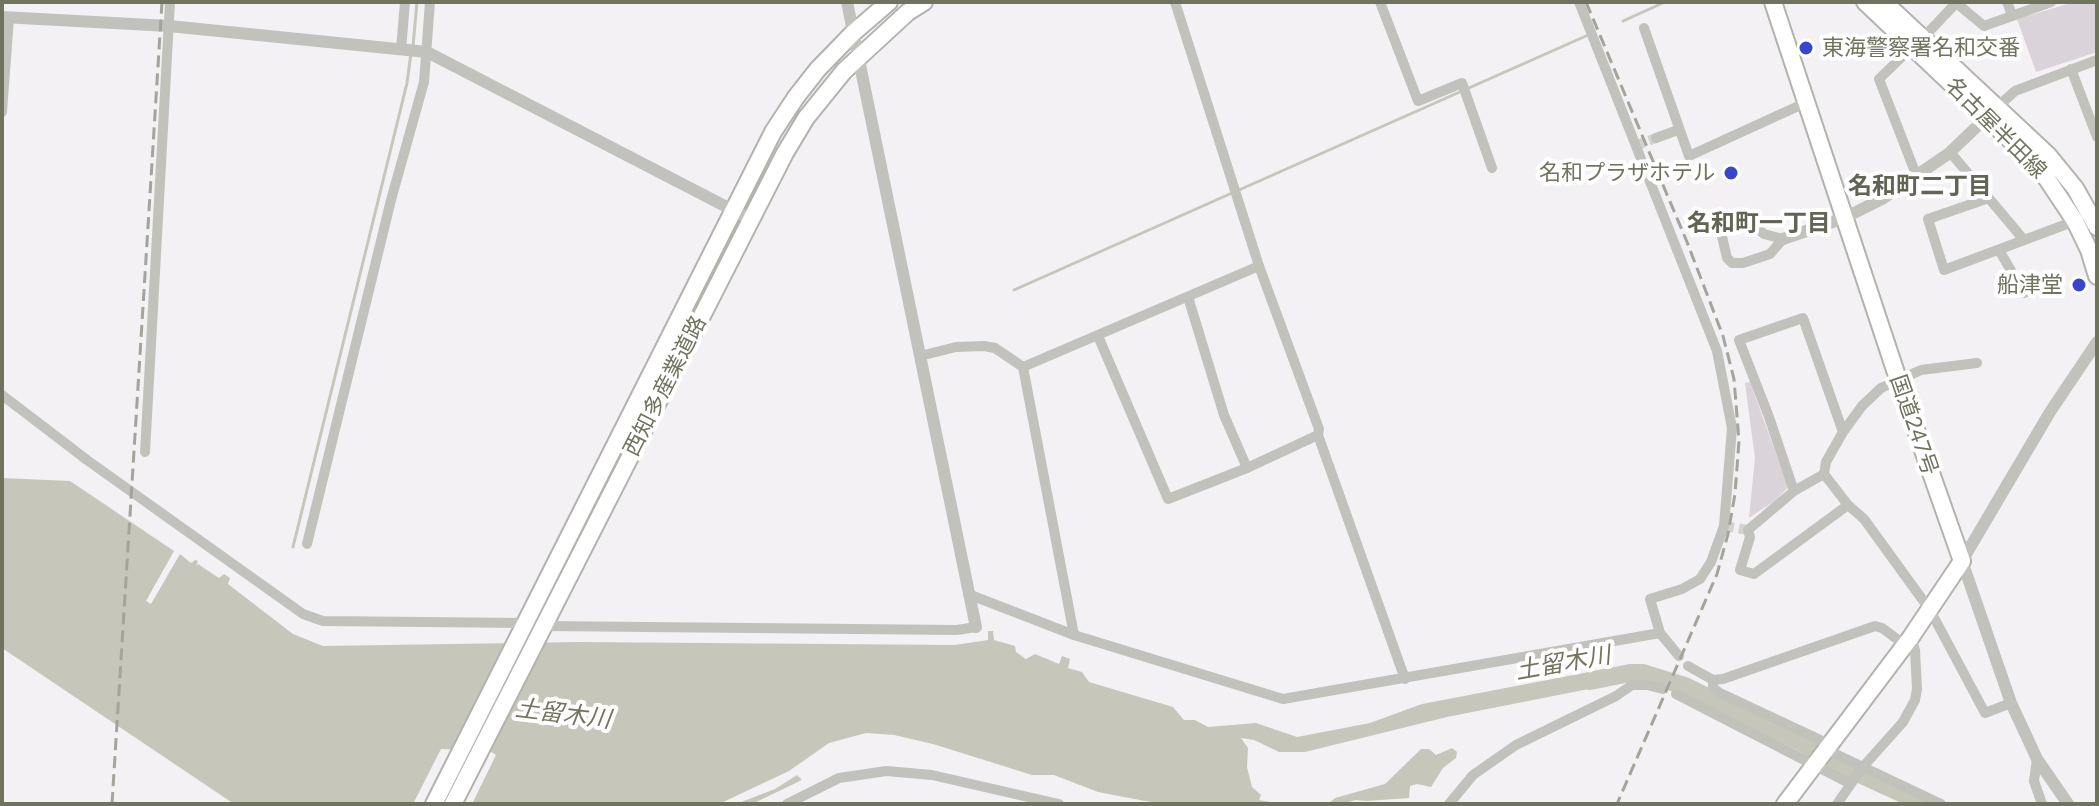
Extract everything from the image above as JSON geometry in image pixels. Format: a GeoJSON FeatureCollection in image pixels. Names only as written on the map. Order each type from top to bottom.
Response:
{"type":"FeatureCollection","features":[{"type":"Feature","properties":{"kind":"main road","name":"西知多産業道路"},"geometry":{"type":"LineString","coordinates":[[434,804],[773,132],[796,97],[853,33],[889,2]]}},
{"type":"Feature","properties":{"kind":"main road","name":"西知多産業道路"},"geometry":{"type":"LineString","coordinates":[[453,804],[750,219],[806,118],[858,56],[924,2]]}},
{"type":"Feature","properties":{"kind":"main road","name":"国道247号"},"geometry":{"type":"LineString","coordinates":[[1773,2],[1962,561]]}},
{"type":"Feature","properties":{"kind":"main road","name":"名古屋半田線"},"geometry":{"type":"LineString","coordinates":[[1865,2],[1918,42]]}},
{"type":"Feature","properties":{"kind":"main road","name":"名古屋半田線"},"geometry":{"type":"LineString","coordinates":[[1884,2],[1918,42],[1992,112],[2064,173],[2097,227]]}},
{"type":"Feature","properties":{"kind":"main road","name":"名古屋半田線"},"geometry":{"type":"LineString","coordinates":[[1992,112],[2039,167],[2075,221],[2097,276]]}},
{"type":"Feature","properties":{"kind":"main road"},"geometry":{"type":"LineString","coordinates":[[1785,804],[1908,641],[1962,561]]}},
{"type":"Feature","properties":{"kind":"street"},"geometry":{"type":"LineString","coordinates":[[145,452],[170,2]]}},
{"type":"Feature","properties":{"kind":"street"},"geometry":{"type":"LineString","coordinates":[[401,50],[405,2]]}},
{"type":"Feature","properties":{"kind":"street"},"geometry":{"type":"LineString","coordinates":[[307,544],[391,200],[424,82],[430,2]]}},
{"type":"Feature","properties":{"kind":"street"},"geometry":{"type":"LineString","coordinates":[[542,629],[957,630],[976,627],[847,2]]}},
{"type":"Feature","properties":{"kind":"street"},"geometry":{"type":"LineString","coordinates":[[1175,2],[1259,266],[1405,679]]}},
{"type":"Feature","properties":{"kind":"street"},"geometry":{"type":"LineString","coordinates":[[1380,2],[1418,101],[1462,83],[1492,168]]}},
{"type":"Feature","properties":{"kind":"street"},"geometry":{"type":"LineString","coordinates":[[1579,2],[1717,351],[1732,428],[1724,526],[1711,562],[1700,579],[1682,589],[1650,599],[1660,633],[1679,656]]}},
{"type":"Feature","properties":{"kind":"street"},"geometry":{"type":"LineString","coordinates":[[1917,177],[1879,79],[1955,2],[1984,26],[2051,2]]}},
{"type":"Feature","properties":{"kind":"street"},"geometry":{"type":"LineString","coordinates":[[2007,2],[2012,15]]}},
{"type":"Feature","properties":{"kind":"street"},"geometry":{"type":"LineString","coordinates":[[2,112],[6,17],[169,26],[427,52],[750,219]]}},
{"type":"Feature","properties":{"kind":"street"},"geometry":{"type":"LineString","coordinates":[[1644,28],[1689,156],[1805,103]]}},
{"type":"Feature","properties":{"kind":"street"},"geometry":{"type":"LineString","coordinates":[[1783,239],[1764,234],[1743,220],[1734,220],[1721,232],[1727,258],[1732,263],[1743,263],[1770,254],[1783,239],[1844,218],[1917,177],[1950,152],[2015,91],[2097,60]]}},
{"type":"Feature","properties":{"kind":"street"},"geometry":{"type":"LineString","coordinates":[[2071,69],[2094,122],[2097,137]]}},
{"type":"Feature","properties":{"kind":"street"},"geometry":{"type":"LineString","coordinates":[[1656,138],[1678,130]]}},
{"type":"Feature","properties":{"kind":"street"},"geometry":{"type":"LineString","coordinates":[[1950,152],[2024,240]]}},
{"type":"Feature","properties":{"kind":"street"},"geometry":{"type":"LineString","coordinates":[[1989,198],[1928,219],[1944,270],[2075,221]]}},
{"type":"Feature","properties":{"kind":"street"},"geometry":{"type":"LineString","coordinates":[[1999,250],[2024,293],[2058,283]]}},
{"type":"Feature","properties":{"kind":"street"},"geometry":{"type":"LineString","coordinates":[[1023,367],[1259,266]]}},
{"type":"Feature","properties":{"kind":"street"},"geometry":{"type":"LineString","coordinates":[[1188,297],[1224,415],[1247,468]]}},
{"type":"Feature","properties":{"kind":"street"},"geometry":{"type":"LineString","coordinates":[[1794,491],[1739,340],[1803,318],[1843,432]]}},
{"type":"Feature","properties":{"kind":"street"},"geometry":{"type":"LineString","coordinates":[[1098,336],[1168,499],[1247,468],[1318,435]]}},
{"type":"Feature","properties":{"kind":"street"},"geometry":{"type":"LineString","coordinates":[[2068,804],[2037,759],[2011,703],[1962,561],[2050,412],[2097,342]]}},
{"type":"Feature","properties":{"kind":"street"},"geometry":{"type":"LineString","coordinates":[[920,356],[956,347],[984,346],[995,348],[1023,367],[1074,635]]}},
{"type":"Feature","properties":{"kind":"street"},"geometry":{"type":"LineString","coordinates":[[1977,363],[1921,370],[1881,388],[1862,406],[1843,432],[1826,462],[1824,474],[1848,505],[1864,519],[1930,610],[1985,713],[2011,703]]}},
{"type":"Feature","properties":{"kind":"street"},"geometry":{"type":"LineString","coordinates":[[2,395],[87,460],[303,614],[323,621],[523,627]]}},
{"type":"Feature","properties":{"kind":"street"},"geometry":{"type":"LineString","coordinates":[[1824,474],[1794,491],[1748,530],[1750,537],[1740,570],[1754,574],[1848,505]]}},
{"type":"Feature","properties":{"kind":"street"},"geometry":{"type":"LineString","coordinates":[[968,594],[1074,635],[1283,699],[1660,633]]}},
{"type":"Feature","properties":{"kind":"street"},"geometry":{"type":"LineString","coordinates":[[1688,666],[1713,680],[1723,679],[1875,626],[1908,641],[1915,650],[1915,700],[1903,722],[1862,768],[1837,804]]}},
{"type":"Feature","properties":{"kind":"street"},"geometry":{"type":"LineString","coordinates":[[1713,680],[1713,688],[1822,755],[1852,783]]}},
{"type":"Feature","properties":{"kind":"street"},"geometry":{"type":"LineString","coordinates":[[1449,804],[1473,775],[1516,745],[1616,696],[1632,685],[1663,689]]}},
{"type":"Feature","properties":{"kind":"street"},"geometry":{"type":"LineString","coordinates":[[1676,694],[1822,755],[1862,768],[1941,804]]}},
{"type":"Feature","properties":{"kind":"street"},"geometry":{"type":"LineString","coordinates":[[2037,759],[2034,781],[2042,804]]}},
{"type":"Feature","properties":{"kind":"street"},"geometry":{"type":"LineString","coordinates":[[787,804],[839,778],[886,771],[932,775],[1059,804]]}},
{"type":"Feature","properties":{"kind":"shaded area"},"geometry":{"type":"Polygon","coordinates":[[[2074,2],[2097,2],[2097,52],[2036,72],[2017,19],[2074,2]]]}},
{"type":"Feature","properties":{"kind":"shaded area"},"geometry":{"type":"Polygon","coordinates":[[[1750,382],[1788,487],[1776,500],[1749,518],[1755,458],[1745,383],[1750,382]]]}},
{"type":"Feature","properties":{"kind":"water"},"geometry":{"type":"Polygon","coordinates":[[[2,478],[70,481],[174,551],[146,601],[151,604],[180,554],[191,563],[198,561],[196,566],[198,564],[219,578],[224,574],[230,578],[228,584],[293,634],[323,646],[580,642],[955,645],[988,640],[988,631],[993,631],[994,640],[1015,646],[1016,652],[1026,659],[1035,654],[1059,664],[1062,656],[1070,659],[1068,668],[1082,672],[1089,682],[1173,707],[1184,720],[1195,720],[1208,727],[1256,723],[1297,737],[1370,723],[1422,704],[1610,668],[1614,684],[1447,717],[1305,752],[1279,752],[1254,740],[1241,738],[1248,748],[1247,767],[1252,787],[1261,795],[1259,800],[1282,804],[1165,804],[1145,801],[1098,792],[1054,775],[1032,775],[933,744],[894,735],[866,733],[829,743],[789,771],[719,804],[472,804],[496,755],[490,751],[441,749],[413,804],[234,804],[2,648],[2,478]]]}},
{"type":"Feature","properties":{"kind":"water"},"geometry":{"type":"Polygon","coordinates":[[[1452,748],[1457,752],[1456,758],[1443,768],[1431,787],[1410,786],[1409,798],[1328,804],[1335,798],[1385,784],[1421,749],[1429,749],[1436,755],[1452,748]]]}},
{"type":"Feature","properties":{"kind":"water"},"geometry":{"type":"Polygon","coordinates":[[[797,775],[802,780],[752,804],[736,804],[775,789],[797,775]]]}},
{"type":"Feature","properties":{"kind":"waterway"},"geometry":{"type":"LineString","coordinates":[[413,46],[417,2]]}},
{"type":"Feature","properties":{"kind":"waterway"},"geometry":{"type":"LineString","coordinates":[[1623,21],[1665,2]]}},
{"type":"Feature","properties":{"kind":"waterway"},"geometry":{"type":"LineString","coordinates":[[1239,190],[1586,36]]}},
{"type":"Feature","properties":{"kind":"waterway"},"geometry":{"type":"LineString","coordinates":[[293,547],[407,83],[411,53]]}},
{"type":"Feature","properties":{"kind":"waterway"},"geometry":{"type":"LineString","coordinates":[[1014,290],[1232,193]]}},
{"type":"Feature","properties":{"kind":"waterway","name":"土留木川"},"geometry":{"type":"LineString","coordinates":[[1590,681],[1643,673],[1685,686],[1804,744],[1827,759],[1925,804]]}},
{"type":"Feature","properties":{"kind":"tunnel"},"geometry":{"type":"LineString","coordinates":[[1635,146],[1656,138]]}},
{"type":"Feature","properties":{"kind":"tunnel"},"geometry":{"type":"LineString","coordinates":[[1724,526],[1748,530]]}},
{"type":"Feature","properties":{"kind":"railway"},"geometry":{"type":"LineString","coordinates":[[112,804],[162,2]]}},
{"type":"Feature","properties":{"kind":"railway"},"geometry":{"type":"LineString","coordinates":[[1586,2],[1723,336],[1734,379],[1739,441],[1735,494],[1717,574],[1617,804]]}},
{"type":"Feature","properties":{"kind":"place","name":"東海警察署名和交番"},"geometry":{"type":"Point","coordinates":[1806,48]}},
{"type":"Feature","properties":{"kind":"place","name":"名和プラザホテル"},"geometry":{"type":"Point","coordinates":[1731,173]}},
{"type":"Feature","properties":{"kind":"place","name":"船津堂"},"geometry":{"type":"Point","coordinates":[2079,285]}},
{"type":"Feature","properties":{"kind":"district","name":"名和町二丁目"},"geometry":{"type":"Point","coordinates":[1920,186]}},
{"type":"Feature","properties":{"kind":"district","name":"名和町一丁目"},"geometry":{"type":"Point","coordinates":[1759,223]}}]}
